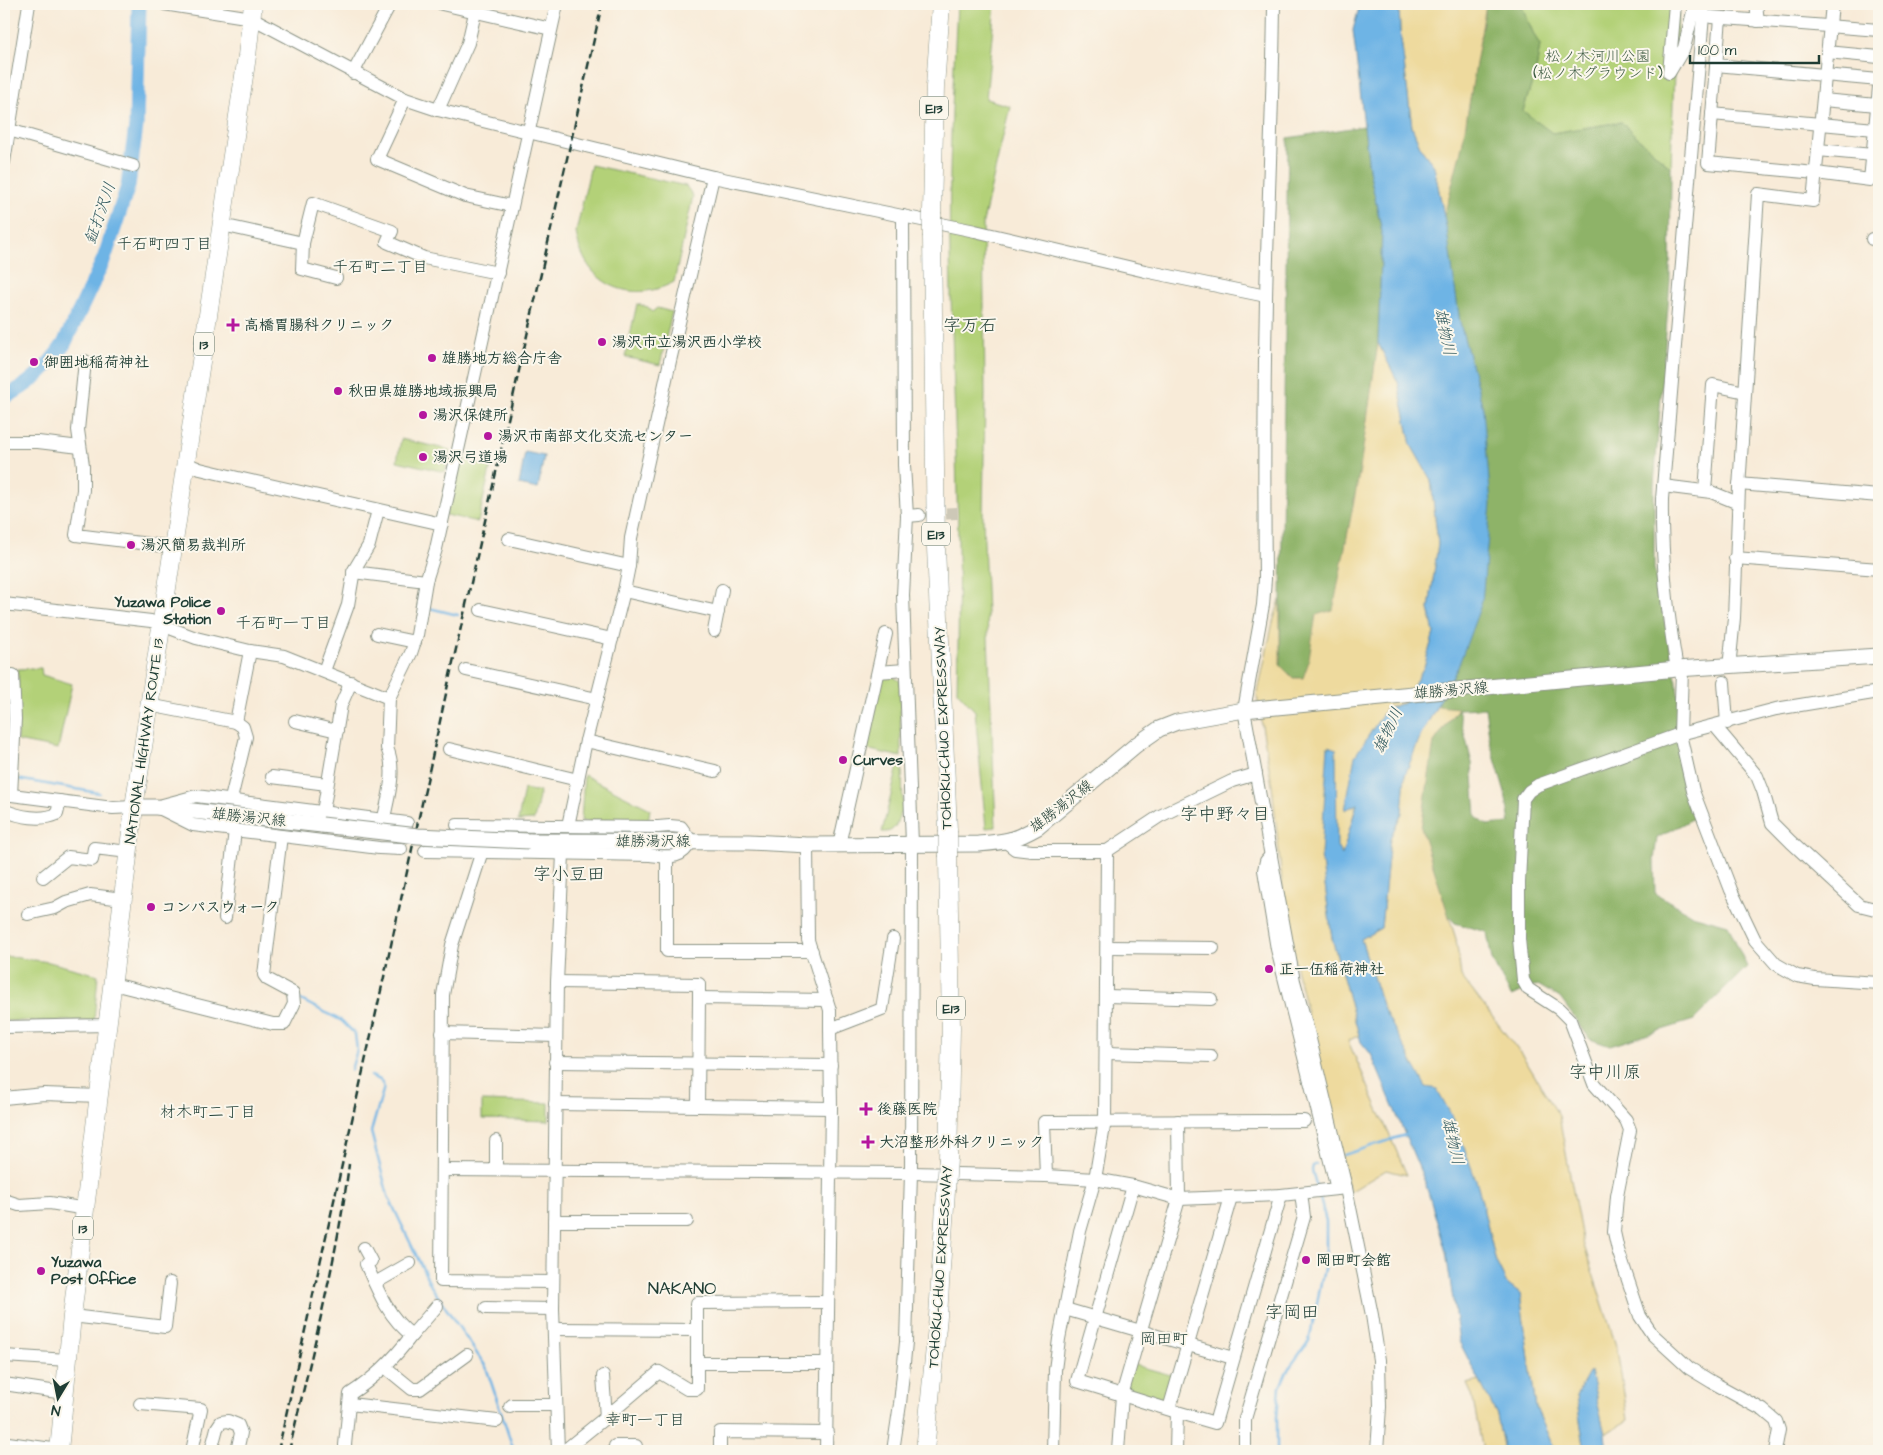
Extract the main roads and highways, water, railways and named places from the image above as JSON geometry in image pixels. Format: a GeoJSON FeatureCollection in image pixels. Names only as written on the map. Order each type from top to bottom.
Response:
{"type":"FeatureCollection","features":[{"type":"Feature","properties":{"kind":"highway","name":"TOHOKU-CHUO EXPRESSWAY"},"geometry":{"type":"LineString","coordinates":[[924,1451],[938,1316],[948,1159],[951,1028],[948,831],[936,546],[932,237],[935,87],[941,4]]}},
{"type":"Feature","properties":{"kind":"highway","name":"NATIONAL HIGHWAY ROUTE 13"},"geometry":{"type":"LineString","coordinates":[[57,1451],[134,807],[222,224],[252,11]]}},
{"type":"Feature","properties":{"kind":"main road","name":"雄勝湯沢線"},"geometry":{"type":"LineString","coordinates":[[134,807],[156,807],[418,836],[529,841],[691,841],[807,845],[1006,842],[1038,827],[1136,745],[1159,729],[1177,722],[1244,710],[1680,669],[1879,656]]}},
{"type":"Feature","properties":{"kind":"main road"},"geometry":{"type":"LineString","coordinates":[[4,1444],[57,1451]]}},
{"type":"Feature","properties":{"kind":"water","name":"雄物川"},"geometry":{"type":"Polygon","coordinates":[[[1360,4],[1399,4],[1400,31],[1412,127],[1421,149],[1434,166],[1447,231],[1460,323],[1483,408],[1491,504],[1482,602],[1458,667],[1420,737],[1405,775],[1402,813],[1390,838],[1381,928],[1361,939],[1383,1008],[1426,1087],[1437,1089],[1454,1120],[1478,1186],[1496,1262],[1507,1284],[1520,1294],[1536,1408],[1555,1451],[1504,1451],[1497,1415],[1459,1341],[1446,1252],[1425,1182],[1371,1054],[1361,1042],[1332,938],[1321,855],[1328,746],[1336,749],[1337,847],[1342,855],[1357,804],[1345,810],[1355,756],[1386,709],[1403,703],[1424,667],[1434,633],[1429,609],[1438,544],[1431,480],[1411,445],[1398,382],[1378,343],[1382,232],[1369,169],[1353,30],[1360,4]]]}},
{"type":"Feature","properties":{"kind":"water"},"geometry":{"type":"Polygon","coordinates":[[[525,452],[544,456],[538,489],[519,485],[525,452]]]}},
{"type":"Feature","properties":{"kind":"water"},"geometry":{"type":"Polygon","coordinates":[[[1590,1371],[1605,1434],[1607,1451],[1585,1451],[1576,1396],[1590,1371]]]}},
{"type":"Feature","properties":{"kind":"waterway","name":"鉦打沢川"},"geometry":{"type":"LineString","coordinates":[[4,397],[22,387],[45,368],[64,344],[104,259],[128,186],[136,126],[139,4]]}},
{"type":"Feature","properties":{"kind":"waterway"},"geometry":{"type":"LineString","coordinates":[[425,607],[458,615]]}},
{"type":"Feature","properties":{"kind":"waterway"},"geometry":{"type":"LineString","coordinates":[[17,779],[99,793]]}},
{"type":"Feature","properties":{"kind":"waterway"},"geometry":{"type":"LineString","coordinates":[[297,998],[342,1021],[355,1034],[357,1050],[351,1070]]}},
{"type":"Feature","properties":{"kind":"waterway"},"geometry":{"type":"LineString","coordinates":[[371,1076],[380,1080],[384,1087],[371,1132],[388,1196],[431,1286],[486,1367],[514,1451]]}},
{"type":"Feature","properties":{"kind":"waterway"},"geometry":{"type":"LineString","coordinates":[[1344,1155],[1408,1134]]}},
{"type":"Feature","properties":{"kind":"waterway"},"geometry":{"type":"LineString","coordinates":[[1316,1164],[1312,1170],[1317,1188]]}},
{"type":"Feature","properties":{"kind":"waterway"},"geometry":{"type":"LineString","coordinates":[[1277,1451],[1277,1416],[1280,1387],[1287,1371],[1309,1341],[1326,1259],[1326,1221],[1319,1195]]}},
{"type":"Feature","properties":{"kind":"tunnel"},"geometry":{"type":"LineString","coordinates":[[928,514],[960,513]]}},
{"type":"Feature","properties":{"kind":"railway"},"geometry":{"type":"LineString","coordinates":[[278,1451],[449,680],[602,4]]}},
{"type":"Feature","properties":{"kind":"railway"},"geometry":{"type":"LineString","coordinates":[[289,1451],[331,1272],[349,1164]]}},
{"type":"Feature","properties":{"kind":"place","name":"高橋胃腸科クリニック"},"geometry":{"type":"Point","coordinates":[233,325]}},
{"type":"Feature","properties":{"kind":"place","name":"湯沢市立湯沢西小学校"},"geometry":{"type":"Point","coordinates":[602,342]}},
{"type":"Feature","properties":{"kind":"place","name":"雄勝地方総合庁舎"},"geometry":{"type":"Point","coordinates":[432,358]}},
{"type":"Feature","properties":{"kind":"place","name":"御囲地稲荷神社"},"geometry":{"type":"Point","coordinates":[34,362]}},
{"type":"Feature","properties":{"kind":"place","name":"秋田県雄勝地域振興局"},"geometry":{"type":"Point","coordinates":[338,391]}},
{"type":"Feature","properties":{"kind":"place","name":"湯沢保健所"},"geometry":{"type":"Point","coordinates":[423,415]}},
{"type":"Feature","properties":{"kind":"place","name":"湯沢市南部文化交流センター"},"geometry":{"type":"Point","coordinates":[488,436]}},
{"type":"Feature","properties":{"kind":"place","name":"湯沢弓道場"},"geometry":{"type":"Point","coordinates":[423,457]}},
{"type":"Feature","properties":{"kind":"place","name":"湯沢簡易裁判所"},"geometry":{"type":"Point","coordinates":[131,545]}},
{"type":"Feature","properties":{"kind":"place","name":"Yuzawa Police Station"},"geometry":{"type":"Point","coordinates":[221,611]}},
{"type":"Feature","properties":{"kind":"place","name":"Curves"},"geometry":{"type":"Point","coordinates":[843,760]}},
{"type":"Feature","properties":{"kind":"place","name":"コンパスウォーク"},"geometry":{"type":"Point","coordinates":[151,907]}},
{"type":"Feature","properties":{"kind":"place","name":"正一伍稲荷神社"},"geometry":{"type":"Point","coordinates":[1269,969]}},
{"type":"Feature","properties":{"kind":"place","name":"後藤医院"},"geometry":{"type":"Point","coordinates":[866,1109]}},
{"type":"Feature","properties":{"kind":"place","name":"大沼整形外科クリニック"},"geometry":{"type":"Point","coordinates":[868,1142]}},
{"type":"Feature","properties":{"kind":"place","name":"岡田町会館"},"geometry":{"type":"Point","coordinates":[1306,1260]}},
{"type":"Feature","properties":{"kind":"place","name":"Yuzawa Post Office"},"geometry":{"type":"Point","coordinates":[41,1271]}},
{"type":"Feature","properties":{"kind":"district","name":"千石町四丁目"},"geometry":{"type":"Point","coordinates":[164,243]}},
{"type":"Feature","properties":{"kind":"district","name":"千石町二丁目"},"geometry":{"type":"Point","coordinates":[380,266]}},
{"type":"Feature","properties":{"kind":"district","name":"字万石"},"geometry":{"type":"Point","coordinates":[970,325]}},
{"type":"Feature","properties":{"kind":"district","name":"千石町一丁目"},"geometry":{"type":"Point","coordinates":[283,622]}},
{"type":"Feature","properties":{"kind":"district","name":"字中野々目"},"geometry":{"type":"Point","coordinates":[1225,814]}},
{"type":"Feature","properties":{"kind":"district","name":"字小豆田"},"geometry":{"type":"Point","coordinates":[569,874]}},
{"type":"Feature","properties":{"kind":"district","name":"字中川原"},"geometry":{"type":"Point","coordinates":[1605,1072]}},
{"type":"Feature","properties":{"kind":"district","name":"材木町二丁目"},"geometry":{"type":"Point","coordinates":[208,1111]}},
{"type":"Feature","properties":{"kind":"district","name":"NAKANO"},"geometry":{"type":"Point","coordinates":[682,1288]}},
{"type":"Feature","properties":{"kind":"district","name":"字岡田"},"geometry":{"type":"Point","coordinates":[1292,1312]}},
{"type":"Feature","properties":{"kind":"district","name":"岡田町"},"geometry":{"type":"Point","coordinates":[1164,1338]}},
{"type":"Feature","properties":{"kind":"district","name":"幸町一丁目"},"geometry":{"type":"Point","coordinates":[645,1419]}},
{"type":"Feature","properties":{"kind":"park label","name":"松ノ木河川公園 (松ノ木グラウンド)"},"geometry":{"type":"Point","coordinates":[1598,64]}}]}
